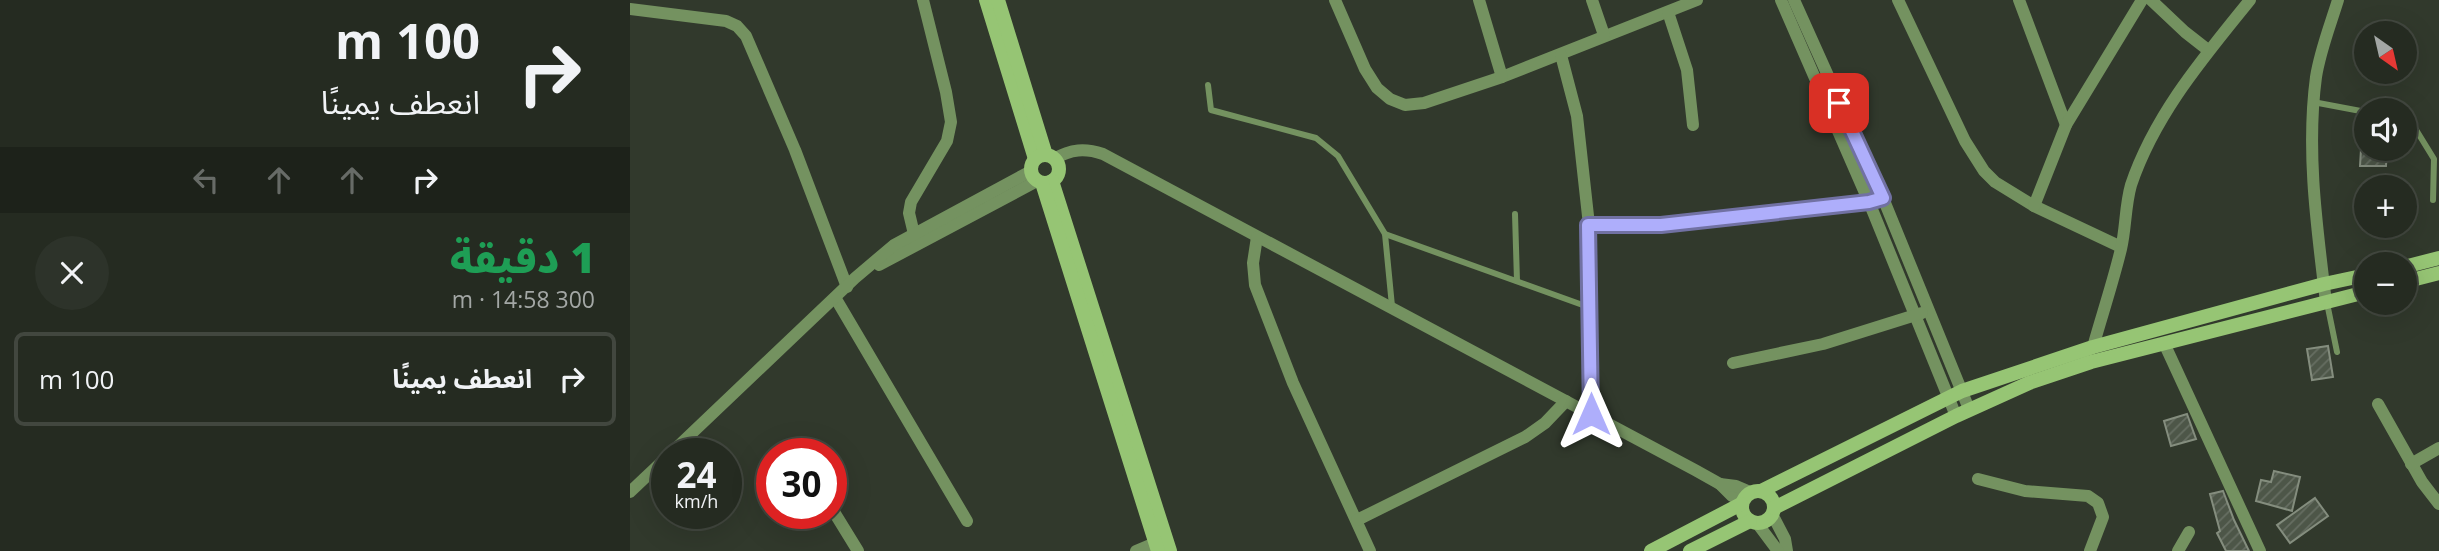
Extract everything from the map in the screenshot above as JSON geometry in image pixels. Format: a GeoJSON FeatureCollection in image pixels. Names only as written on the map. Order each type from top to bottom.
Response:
{"type":"FeatureCollection","features":[{"type":"Feature","properties":{"kind":"street"},"geometry":{"type":"LineString","coordinates":[[914,234],[909,212],[911,202],[947,141],[951,122],[923,0]]}},
{"type":"Feature","properties":{"kind":"street"},"geometry":{"type":"LineString","coordinates":[[986,0],[1170,551]]}},
{"type":"Feature","properties":{"kind":"street"},"geometry":{"type":"LineString","coordinates":[[998,0],[1042,170],[1156,547],[1136,551]]}},
{"type":"Feature","properties":{"kind":"street"},"geometry":{"type":"LineString","coordinates":[[1335,0],[1365,69],[1377,88],[1390,99],[1405,105],[1424,103],[1502,77],[1697,0]]}},
{"type":"Feature","properties":{"kind":"street"},"geometry":{"type":"LineString","coordinates":[[1479,0],[1502,77]]}},
{"type":"Feature","properties":{"kind":"street"},"geometry":{"type":"LineString","coordinates":[[1592,0],[1604,36]]}},
{"type":"Feature","properties":{"kind":"street"},"geometry":{"type":"LineString","coordinates":[[1782,0],[1915,316],[1955,394]]}},
{"type":"Feature","properties":{"kind":"street"},"geometry":{"type":"LineString","coordinates":[[1794,0],[1883,198],[1929,311],[1962,413]]}},
{"type":"Feature","properties":{"kind":"street"},"geometry":{"type":"LineString","coordinates":[[2019,0],[2066,125]]}},
{"type":"Feature","properties":{"kind":"street"},"geometry":{"type":"LineString","coordinates":[[2034,206],[2066,125],[2142,0]]}},
{"type":"Feature","properties":{"kind":"street"},"geometry":{"type":"LineString","coordinates":[[2151,0],[2208,50]]}},
{"type":"Feature","properties":{"kind":"street"},"geometry":{"type":"LineString","coordinates":[[2093,347],[2121,247],[2129,195],[2141,161],[2174,100],[2208,50],[2250,0]]}},
{"type":"Feature","properties":{"kind":"street"},"geometry":{"type":"LineString","coordinates":[[1900,1],[1977,162],[1994,182],[2034,206],[2121,247]]}},
{"type":"Feature","properties":{"kind":"street"},"geometry":{"type":"LineString","coordinates":[[2326,302],[2312,160],[2313,102],[2316,75],[2333,2]]}},
{"type":"Feature","properties":{"kind":"street"},"geometry":{"type":"LineString","coordinates":[[630,9],[726,21],[737,26],[746,36],[795,150],[847,287]]}},
{"type":"Feature","properties":{"kind":"street"},"geometry":{"type":"LineString","coordinates":[[1668,12],[1687,70],[1693,125]]}},
{"type":"Feature","properties":{"kind":"street"},"geometry":{"type":"LineString","coordinates":[[1561,55],[1577,116],[1588,225],[1591,414]]}},
{"type":"Feature","properties":{"kind":"street"},"geometry":{"type":"LineString","coordinates":[[862,272],[1073,150],[1103,154],[1720,484],[1732,496],[1771,497],[1787,551]]}},
{"type":"Feature","properties":{"kind":"street"},"geometry":{"type":"LineString","coordinates":[[687,438],[894,245],[1042,170]]}},
{"type":"Feature","properties":{"kind":"street"},"geometry":{"type":"LineString","coordinates":[[1588,225],[1661,225],[1869,202],[1883,198]]}},
{"type":"Feature","properties":{"kind":"street"},"geometry":{"type":"LineString","coordinates":[[1257,237],[1253,263],[1255,285],[1293,383],[1370,551]]}},
{"type":"Feature","properties":{"kind":"street"},"geometry":{"type":"LineString","coordinates":[[2417,264],[2439,258]]}},
{"type":"Feature","properties":{"kind":"street"},"geometry":{"type":"LineString","coordinates":[[2417,279],[2439,273]]}},
{"type":"Feature","properties":{"kind":"street"},"geometry":{"type":"LineString","coordinates":[[1651,551],[1749,497],[1955,394],[2093,347],[2354,278]]}},
{"type":"Feature","properties":{"kind":"street"},"geometry":{"type":"LineString","coordinates":[[1690,551],[1754,522],[1768,519],[1773,511],[1962,413],[2029,383],[2091,362],[2354,295]]}},
{"type":"Feature","properties":{"kind":"street"},"geometry":{"type":"LineString","coordinates":[[836,299],[967,521]]}},
{"type":"Feature","properties":{"kind":"street"},"geometry":{"type":"LineString","coordinates":[[1732,363],[1824,344],[1929,311]]}},
{"type":"Feature","properties":{"kind":"street"},"geometry":{"type":"LineString","coordinates":[[2164,343],[2260,551]]}},
{"type":"Feature","properties":{"kind":"street"},"geometry":{"type":"LineString","coordinates":[[1357,520],[1525,437],[1545,423],[1566,401]]}},
{"type":"Feature","properties":{"kind":"street"},"geometry":{"type":"LineString","coordinates":[[2378,404],[2412,464],[2439,504]]}},
{"type":"Feature","properties":{"kind":"street"},"geometry":{"type":"LineString","coordinates":[[2412,464],[2439,448]]}},
{"type":"Feature","properties":{"kind":"street"},"geometry":{"type":"LineString","coordinates":[[630,492],[651,472]]}},
{"type":"Feature","properties":{"kind":"street"},"geometry":{"type":"LineString","coordinates":[[1978,479],[2025,491],[2088,496],[2098,503],[2103,517],[2090,551]]}},
{"type":"Feature","properties":{"kind":"street"},"geometry":{"type":"LineString","coordinates":[[1749,497],[1744,515],[1754,522],[1778,551]]}},
{"type":"Feature","properties":{"kind":"street"},"geometry":{"type":"LineString","coordinates":[[844,529],[858,551]]}},
{"type":"Feature","properties":{"kind":"street"},"geometry":{"type":"LineString","coordinates":[[2178,551],[2189,532]]}},
{"type":"Feature","properties":{"kind":"lane"},"geometry":{"type":"LineString","coordinates":[[1208,85],[1211,110],[1316,138],[1338,156],[1385,234],[1392,308]]}},
{"type":"Feature","properties":{"kind":"lane"},"geometry":{"type":"LineString","coordinates":[[2313,102],[2354,110]]}},
{"type":"Feature","properties":{"kind":"lane"},"geometry":{"type":"LineString","coordinates":[[2417,129],[2434,159],[2433,200]]}},
{"type":"Feature","properties":{"kind":"lane"},"geometry":{"type":"LineString","coordinates":[[1515,214],[1517,281]]}},
{"type":"Feature","properties":{"kind":"lane"},"geometry":{"type":"LineString","coordinates":[[1385,234],[1591,308]]}},
{"type":"Feature","properties":{"kind":"lane"},"geometry":{"type":"LineString","coordinates":[[2326,302],[2337,352]]}},
{"type":"Feature","properties":{"kind":"building"},"geometry":{"type":"Polygon","coordinates":[[[2360,161],[2386,161],[2386,166],[2360,166],[2360,161]]]}},
{"type":"Feature","properties":{"kind":"building"},"geometry":{"type":"Polygon","coordinates":[[[2328,346],[2333,377],[2312,380],[2307,349],[2328,346]]]}},
{"type":"Feature","properties":{"kind":"building"},"geometry":{"type":"Polygon","coordinates":[[[2187,414],[2196,439],[2171,446],[2164,421],[2187,414]]]}},
{"type":"Feature","properties":{"kind":"building"},"geometry":{"type":"Polygon","coordinates":[[[2274,471],[2300,477],[2292,511],[2256,501],[2261,480],[2271,482],[2274,471]]]}},
{"type":"Feature","properties":{"kind":"building"},"geometry":{"type":"Polygon","coordinates":[[[2223,491],[2249,551],[2226,551],[2217,533],[2220,531],[2210,494],[2223,491]]]}},
{"type":"Feature","properties":{"kind":"building"},"geometry":{"type":"Polygon","coordinates":[[[2315,498],[2328,516],[2290,543],[2277,525],[2315,498]]]}},
{"type":"Feature","properties":{"kind":"route"},"geometry":{"type":"LineString","coordinates":[[1591,414],[1588,225],[1661,225],[1869,202],[1883,198],[1839,103]]}}]}
